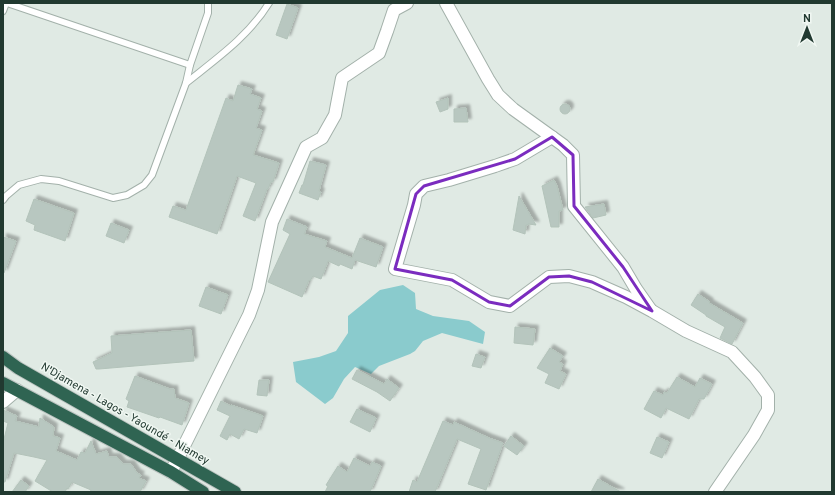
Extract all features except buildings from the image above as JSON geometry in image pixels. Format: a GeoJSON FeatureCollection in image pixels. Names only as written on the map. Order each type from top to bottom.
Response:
{"type":"FeatureCollection","features":[{"type":"Feature","properties":{"kind":"highway","name":"N'Djamena - Lagos - Yaoundé - Niamey"},"geometry":{"type":"LineString","coordinates":[[3,357],[18,368],[235,492]]}},
{"type":"Feature","properties":{"kind":"highway"},"geometry":{"type":"LineString","coordinates":[[3,383],[171,472],[203,492]]}},
{"type":"Feature","properties":{"kind":"street"},"geometry":{"type":"LineString","coordinates":[[171,472],[249,315],[258,290],[272,222],[306,147],[322,138],[335,115],[342,78],[379,52],[394,10],[407,3]]}},
{"type":"Feature","properties":{"kind":"street"},"geometry":{"type":"LineString","coordinates":[[446,3],[498,95],[513,109],[552,137],[573,155],[574,206],[623,267],[636,289],[652,311]]}},
{"type":"Feature","properties":{"kind":"street"},"geometry":{"type":"LineString","coordinates":[[552,137],[515,159],[424,186],[416,194],[394,269],[452,280],[489,302],[510,306],[549,277],[569,276],[592,282],[626,297],[686,331],[732,352],[755,377],[768,395],[768,410],[754,435],[715,492]]}},
{"type":"Feature","properties":{"kind":"street"},"geometry":{"type":"LineString","coordinates":[[3,402],[18,390]]}},
{"type":"Feature","properties":{"kind":"lane"},"geometry":{"type":"LineString","coordinates":[[3,10],[7,3],[190,65]]}},
{"type":"Feature","properties":{"kind":"lane"},"geometry":{"type":"LineString","coordinates":[[3,200],[19,185],[41,179],[59,181],[113,198],[127,195],[144,184],[152,174],[186,83],[190,65],[208,13],[208,3]]}},
{"type":"Feature","properties":{"kind":"lane"},"geometry":{"type":"LineString","coordinates":[[186,83],[228,49],[251,27],[269,3]]}},
{"type":"Feature","properties":{"kind":"highlighted area"},"geometry":{"type":"Polygon","coordinates":[[[552,137],[573,155],[574,206],[623,267],[652,311],[592,282],[569,276],[549,277],[510,306],[489,302],[452,280],[395,269],[416,194],[424,186],[515,159],[552,137]]]}},
{"type":"Feature","properties":{"kind":"water"},"geometry":{"type":"Polygon","coordinates":[[[403,285],[415,293],[416,309],[433,316],[469,321],[485,332],[483,344],[442,333],[423,341],[415,351],[410,354],[379,366],[371,374],[355,367],[344,379],[333,398],[325,404],[296,382],[293,362],[319,357],[336,351],[348,333],[348,316],[380,290],[403,285]]]}}]}
